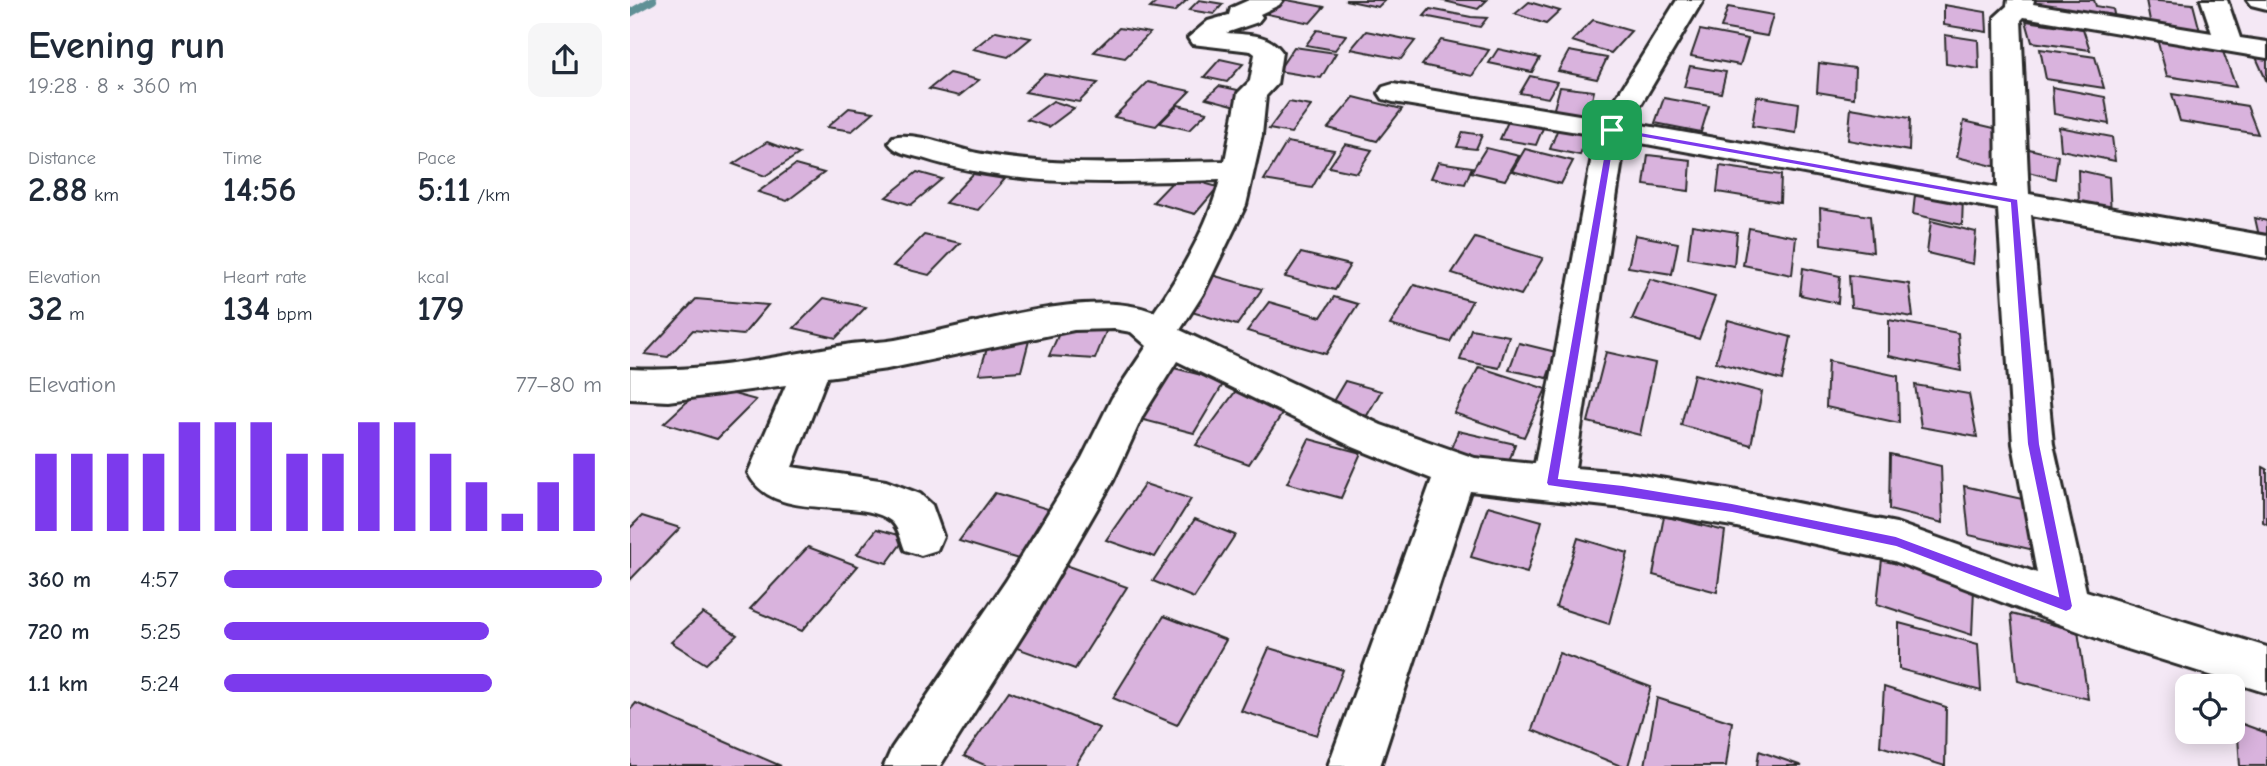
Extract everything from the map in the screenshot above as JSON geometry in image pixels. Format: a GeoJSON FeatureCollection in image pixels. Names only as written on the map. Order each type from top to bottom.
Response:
{"type":"FeatureCollection","features":[{"type":"Feature","properties":{"kind":"street"},"geometry":{"type":"LineString","coordinates":[[910,766],[1022,596],[1098,469],[1230,205],[1247,135],[1252,93],[1263,85],[1269,52],[1259,44],[1201,38],[1217,27],[1249,17],[1240,13],[1270,0]]}},
{"type":"Feature","properties":{"kind":"street"},"geometry":{"type":"LineString","coordinates":[[1552,483],[1612,130],[1690,0]]}},
{"type":"Feature","properties":{"kind":"street"},"geometry":{"type":"LineString","coordinates":[[2214,0],[2229,44]]}},
{"type":"Feature","properties":{"kind":"street"},"geometry":{"type":"LineString","coordinates":[[2260,0],[2267,1]]}},
{"type":"Feature","properties":{"kind":"street"},"geometry":{"type":"LineString","coordinates":[[2066,606],[2034,444],[2015,201],[2008,17],[2020,5],[2267,50]]}},
{"type":"Feature","properties":{"kind":"street"},"geometry":{"type":"LineString","coordinates":[[1393,93],[2267,247]]}},
{"type":"Feature","properties":{"kind":"street"},"geometry":{"type":"LineString","coordinates":[[904,143],[954,159],[1009,169],[1238,170]]}},
{"type":"Feature","properties":{"kind":"street"},"geometry":{"type":"LineString","coordinates":[[630,384],[668,386],[715,382],[849,358],[887,355],[1074,317],[1114,316],[1139,320],[1164,338],[1367,436],[1456,470],[1475,475],[1623,490],[1732,508],[1896,542],[2115,623],[2267,670]]}},
{"type":"Feature","properties":{"kind":"street"},"geometry":{"type":"LineString","coordinates":[[813,365],[769,473],[784,483],[838,493],[873,495],[897,504],[911,510],[921,527],[921,537]]}},
{"type":"Feature","properties":{"kind":"street"},"geometry":{"type":"LineString","coordinates":[[1354,766],[1456,470]]}},
{"type":"Feature","properties":{"kind":"building"},"geometry":{"type":"Polygon","coordinates":[[[1159,0],[1187,0],[1174,12],[1150,8],[1159,0]]]}},
{"type":"Feature","properties":{"kind":"building"},"geometry":{"type":"Polygon","coordinates":[[[1199,0],[1223,4],[1214,14],[1189,10],[1199,0]]]}},
{"type":"Feature","properties":{"kind":"building"},"geometry":{"type":"Polygon","coordinates":[[[1281,0],[1324,7],[1310,23],[1267,14],[1281,0]]]}},
{"type":"Feature","properties":{"kind":"building"},"geometry":{"type":"Polygon","coordinates":[[[1345,0],[1385,0],[1378,7],[1345,0]]]}},
{"type":"Feature","properties":{"kind":"building"},"geometry":{"type":"Polygon","coordinates":[[[1440,0],[1487,0],[1478,9],[1440,0]]]}},
{"type":"Feature","properties":{"kind":"building"},"geometry":{"type":"Polygon","coordinates":[[[2032,0],[2094,0],[2096,6],[2113,9],[2115,19],[2033,7],[2032,0]]]}},
{"type":"Feature","properties":{"kind":"building"},"geometry":{"type":"Polygon","coordinates":[[[2146,0],[2193,4],[2201,35],[2151,26],[2146,0]]]}},
{"type":"Feature","properties":{"kind":"building"},"geometry":{"type":"Polygon","coordinates":[[[1529,2],[1560,11],[1546,24],[1515,14],[1529,2]]]}},
{"type":"Feature","properties":{"kind":"building"},"geometry":{"type":"Polygon","coordinates":[[[1944,5],[1986,12],[1987,32],[1944,25],[1944,5]]]}},
{"type":"Feature","properties":{"kind":"building"},"geometry":{"type":"Polygon","coordinates":[[[1728,7],[1773,15],[1767,36],[1721,28],[1728,7]]]}},
{"type":"Feature","properties":{"kind":"building"},"geometry":{"type":"Polygon","coordinates":[[[1430,9],[1487,18],[1480,27],[1424,16],[1430,9]]]}},
{"type":"Feature","properties":{"kind":"building"},"geometry":{"type":"Polygon","coordinates":[[[1593,20],[1631,31],[1611,53],[1572,41],[1593,20]]]}},
{"type":"Feature","properties":{"kind":"building"},"geometry":{"type":"Polygon","coordinates":[[[2026,21],[2083,29],[2090,50],[2032,42],[2026,21]]]}},
{"type":"Feature","properties":{"kind":"building"},"geometry":{"type":"Polygon","coordinates":[[[1119,28],[1150,33],[1125,58],[1094,52],[1119,28]]]}},
{"type":"Feature","properties":{"kind":"building"},"geometry":{"type":"Polygon","coordinates":[[[1317,30],[1346,35],[1335,50],[1306,45],[1317,30]]]}},
{"type":"Feature","properties":{"kind":"building"},"geometry":{"type":"Polygon","coordinates":[[[1700,30],[1748,39],[1740,65],[1691,56],[1700,30]]]}},
{"type":"Feature","properties":{"kind":"building"},"geometry":{"type":"Polygon","coordinates":[[[996,31],[1031,38],[1008,57],[973,49],[996,31]]]}},
{"type":"Feature","properties":{"kind":"building"},"geometry":{"type":"Polygon","coordinates":[[[1366,31],[1415,41],[1401,59],[1351,49],[1366,31]]]}},
{"type":"Feature","properties":{"kind":"building"},"geometry":{"type":"Polygon","coordinates":[[[1945,35],[1978,40],[1979,69],[1946,64],[1945,35]]]}},
{"type":"Feature","properties":{"kind":"building"},"geometry":{"type":"Polygon","coordinates":[[[2157,39],[2222,49],[2236,87],[2167,76],[2157,39]]]}},
{"type":"Feature","properties":{"kind":"building"},"geometry":{"type":"Polygon","coordinates":[[[1441,40],[1489,50],[1472,76],[1422,65],[1441,40]]]}},
{"type":"Feature","properties":{"kind":"building"},"geometry":{"type":"Polygon","coordinates":[[[1294,47],[1336,53],[1321,78],[1278,71],[1294,47]]]}},
{"type":"Feature","properties":{"kind":"building"},"geometry":{"type":"Polygon","coordinates":[[[1498,49],[1540,58],[1532,72],[1489,63],[1498,49]]]}},
{"type":"Feature","properties":{"kind":"building"},"geometry":{"type":"Polygon","coordinates":[[[2040,49],[2095,57],[2104,88],[2046,79],[2040,49]]]}},
{"type":"Feature","properties":{"kind":"building"},"geometry":{"type":"Polygon","coordinates":[[[1569,51],[1607,58],[1597,79],[1558,71],[1569,51]]]}},
{"type":"Feature","properties":{"kind":"building"},"geometry":{"type":"Polygon","coordinates":[[[2255,55],[2267,57],[2267,82],[2255,55]]]}},
{"type":"Feature","properties":{"kind":"building"},"geometry":{"type":"Polygon","coordinates":[[[1220,59],[1243,64],[1227,82],[1204,77],[1220,59]]]}},
{"type":"Feature","properties":{"kind":"building"},"geometry":{"type":"Polygon","coordinates":[[[1819,63],[1855,68],[1854,98],[1817,92],[1819,63]]]}},
{"type":"Feature","properties":{"kind":"building"},"geometry":{"type":"Polygon","coordinates":[[[1690,66],[1726,72],[1721,93],[1684,87],[1690,66]]]}},
{"type":"Feature","properties":{"kind":"building"},"geometry":{"type":"Polygon","coordinates":[[[949,73],[979,80],[959,96],[929,89],[949,73]]]}},
{"type":"Feature","properties":{"kind":"building"},"geometry":{"type":"Polygon","coordinates":[[[1044,74],[1098,83],[1079,102],[1025,92],[1044,74]]]}},
{"type":"Feature","properties":{"kind":"building"},"geometry":{"type":"Polygon","coordinates":[[[1530,76],[1557,82],[1548,98],[1520,93],[1530,76]]]}},
{"type":"Feature","properties":{"kind":"building"},"geometry":{"type":"Polygon","coordinates":[[[1148,82],[1190,91],[1156,126],[1114,117],[1148,82]]]}},
{"type":"Feature","properties":{"kind":"building"},"geometry":{"type":"Polygon","coordinates":[[[1219,86],[1252,93],[1236,106],[1206,98],[1219,86]]]}},
{"type":"Feature","properties":{"kind":"building"},"geometry":{"type":"Polygon","coordinates":[[[1560,87],[1594,91],[1588,117],[1553,112],[1560,87]]]}},
{"type":"Feature","properties":{"kind":"building"},"geometry":{"type":"Polygon","coordinates":[[[2052,87],[2105,97],[2109,124],[2054,114],[2052,87]]]}},
{"type":"Feature","properties":{"kind":"building"},"geometry":{"type":"Polygon","coordinates":[[[2172,94],[2247,106],[2258,134],[2180,121],[2172,94]]]}},
{"type":"Feature","properties":{"kind":"building"},"geometry":{"type":"Polygon","coordinates":[[[1757,96],[1799,103],[1796,133],[1752,126],[1757,96]]]}},
{"type":"Feature","properties":{"kind":"building"},"geometry":{"type":"Polygon","coordinates":[[[1354,97],[1402,109],[1377,141],[1328,128],[1354,97]]]}},
{"type":"Feature","properties":{"kind":"building"},"geometry":{"type":"Polygon","coordinates":[[[1664,98],[1709,106],[1701,132],[1655,123],[1664,98]]]}},
{"type":"Feature","properties":{"kind":"building"},"geometry":{"type":"Polygon","coordinates":[[[1053,101],[1074,108],[1049,127],[1027,120],[1053,101]]]}},
{"type":"Feature","properties":{"kind":"building"},"geometry":{"type":"Polygon","coordinates":[[[1289,102],[1311,106],[1291,133],[1269,129],[1289,102]]]}},
{"type":"Feature","properties":{"kind":"building"},"geometry":{"type":"Polygon","coordinates":[[[1178,105],[1207,112],[1189,130],[1160,123],[1178,105]]]}},
{"type":"Feature","properties":{"kind":"building"},"geometry":{"type":"Polygon","coordinates":[[[849,108],[874,112],[852,131],[827,127],[849,108]]]}},
{"type":"Feature","properties":{"kind":"building"},"geometry":{"type":"Polygon","coordinates":[[[1851,108],[1910,118],[1909,151],[1848,140],[1851,108]]]}},
{"type":"Feature","properties":{"kind":"building"},"geometry":{"type":"Polygon","coordinates":[[[1511,115],[1546,121],[1536,145],[1500,139],[1511,115]]]}},
{"type":"Feature","properties":{"kind":"building"},"geometry":{"type":"Polygon","coordinates":[[[1964,121],[2011,132],[2005,169],[1957,157],[1964,121]]]}},
{"type":"Feature","properties":{"kind":"building"},"geometry":{"type":"Polygon","coordinates":[[[1560,123],[1589,128],[1580,155],[1550,149],[1560,123]]]}},
{"type":"Feature","properties":{"kind":"building"},"geometry":{"type":"Polygon","coordinates":[[[2059,127],[2112,137],[2115,161],[2061,150],[2059,127]]]}},
{"type":"Feature","properties":{"kind":"building"},"geometry":{"type":"Polygon","coordinates":[[[1463,132],[1482,135],[1476,149],[1457,147],[1463,132]]]}},
{"type":"Feature","properties":{"kind":"building"},"geometry":{"type":"Polygon","coordinates":[[[767,142],[799,154],[765,176],[733,164],[767,142]]]}},
{"type":"Feature","properties":{"kind":"building"},"geometry":{"type":"Polygon","coordinates":[[[1287,142],[1334,150],[1312,188],[1264,180],[1287,142]]]}},
{"type":"Feature","properties":{"kind":"building"},"geometry":{"type":"Polygon","coordinates":[[[1345,144],[1372,150],[1357,173],[1329,167],[1345,144]]]}},
{"type":"Feature","properties":{"kind":"building"},"geometry":{"type":"Polygon","coordinates":[[[2021,147],[2058,156],[2055,179],[2017,169],[2021,147]]]}},
{"type":"Feature","properties":{"kind":"building"},"geometry":{"type":"Polygon","coordinates":[[[1486,148],[1519,156],[1505,180],[1471,172],[1486,148]]]}},
{"type":"Feature","properties":{"kind":"building"},"geometry":{"type":"Polygon","coordinates":[[[1525,149],[1573,161],[1561,184],[1512,171],[1525,149]]]}},
{"type":"Feature","properties":{"kind":"building"},"geometry":{"type":"Polygon","coordinates":[[[1648,155],[1691,160],[1689,191],[1644,185],[1648,155]]]}},
{"type":"Feature","properties":{"kind":"building"},"geometry":{"type":"Polygon","coordinates":[[[1438,162],[1472,167],[1465,184],[1431,178],[1438,162]]]}},
{"type":"Feature","properties":{"kind":"building"},"geometry":{"type":"Polygon","coordinates":[[[795,165],[824,173],[787,201],[758,192],[795,165]]]}},
{"type":"Feature","properties":{"kind":"building"},"geometry":{"type":"Polygon","coordinates":[[[1720,166],[1781,175],[1780,202],[1717,192],[1720,166]]]}},
{"type":"Feature","properties":{"kind":"building"},"geometry":{"type":"Polygon","coordinates":[[[2078,170],[2109,177],[2111,215],[2079,208],[2078,170]]]}},
{"type":"Feature","properties":{"kind":"building"},"geometry":{"type":"Polygon","coordinates":[[[917,172],[942,179],[911,205],[886,197],[917,172]]]}},
{"type":"Feature","properties":{"kind":"building"},"geometry":{"type":"Polygon","coordinates":[[[973,174],[1005,179],[978,210],[945,203],[973,174]]]}},
{"type":"Feature","properties":{"kind":"building"},"geometry":{"type":"Polygon","coordinates":[[[1178,176],[1218,187],[1195,214],[1153,202],[1178,176]]]}},
{"type":"Feature","properties":{"kind":"building"},"geometry":{"type":"Polygon","coordinates":[[[1916,186],[1963,197],[1962,225],[1913,214],[1916,186]]]}},
{"type":"Feature","properties":{"kind":"building"},"geometry":{"type":"Polygon","coordinates":[[[1820,208],[1870,216],[1873,252],[1821,244],[1820,208]]]}},
{"type":"Feature","properties":{"kind":"building"},"geometry":{"type":"Polygon","coordinates":[[[2255,218],[2267,221],[2267,238],[2259,236],[2255,218]]]}},
{"type":"Feature","properties":{"kind":"building"},"geometry":{"type":"Polygon","coordinates":[[[1931,221],[1976,232],[1973,264],[1927,253],[1931,221]]]}},
{"type":"Feature","properties":{"kind":"building"},"geometry":{"type":"Polygon","coordinates":[[[1692,225],[1737,232],[1734,266],[1688,258],[1692,225]]]}},
{"type":"Feature","properties":{"kind":"building"},"geometry":{"type":"Polygon","coordinates":[[[1749,228],[1796,237],[1792,275],[1743,265],[1749,228]]]}},
{"type":"Feature","properties":{"kind":"building"},"geometry":{"type":"Polygon","coordinates":[[[924,235],[960,243],[929,275],[893,266],[924,235]]]}},
{"type":"Feature","properties":{"kind":"building"},"geometry":{"type":"Polygon","coordinates":[[[1635,235],[1678,243],[1672,274],[1628,267],[1635,235]]]}},
{"type":"Feature","properties":{"kind":"building"},"geometry":{"type":"Polygon","coordinates":[[[1475,238],[1543,258],[1521,295],[1452,273],[1475,238]]]}},
{"type":"Feature","properties":{"kind":"building"},"geometry":{"type":"Polygon","coordinates":[[[1301,253],[1350,265],[1335,290],[1285,277],[1301,253]]]}},
{"type":"Feature","properties":{"kind":"building"},"geometry":{"type":"Polygon","coordinates":[[[1803,268],[1840,276],[1838,303],[1800,295],[1803,268]]]}},
{"type":"Feature","properties":{"kind":"building"},"geometry":{"type":"Polygon","coordinates":[[[1208,274],[1262,289],[1237,325],[1181,309],[1208,274]]]}},
{"type":"Feature","properties":{"kind":"building"},"geometry":{"type":"Polygon","coordinates":[[[1849,275],[1909,284],[1913,317],[1851,307],[1849,275]]]}},
{"type":"Feature","properties":{"kind":"building"},"geometry":{"type":"Polygon","coordinates":[[[1650,279],[1715,297],[1699,339],[1632,319],[1650,279]]]}},
{"type":"Feature","properties":{"kind":"building"},"geometry":{"type":"Polygon","coordinates":[[[1414,285],[1472,301],[1450,342],[1390,325],[1414,285]]]}},
{"type":"Feature","properties":{"kind":"building"},"geometry":{"type":"Polygon","coordinates":[[[1334,297],[1358,304],[1326,354],[1247,331],[1269,302],[1321,317],[1334,297]]]}},
{"type":"Feature","properties":{"kind":"building"},"geometry":{"type":"Polygon","coordinates":[[[824,298],[866,307],[836,338],[794,328],[824,298]]]}},
{"type":"Feature","properties":{"kind":"building"},"geometry":{"type":"Polygon","coordinates":[[[696,299],[768,305],[743,335],[693,330],[668,357],[645,354],[696,299]]]}},
{"type":"Feature","properties":{"kind":"building"},"geometry":{"type":"Polygon","coordinates":[[[1728,320],[1791,337],[1782,380],[1716,362],[1728,320]]]}},
{"type":"Feature","properties":{"kind":"building"},"geometry":{"type":"Polygon","coordinates":[[[1889,320],[1958,333],[1961,371],[1889,356],[1889,320]]]}},
{"type":"Feature","properties":{"kind":"building"},"geometry":{"type":"Polygon","coordinates":[[[1064,322],[1109,324],[1095,359],[1049,356],[1064,322]]]}},
{"type":"Feature","properties":{"kind":"building"},"geometry":{"type":"Polygon","coordinates":[[[1471,329],[1509,336],[1499,368],[1460,360],[1471,329]]]}},
{"type":"Feature","properties":{"kind":"building"},"geometry":{"type":"Polygon","coordinates":[[[1031,333],[1021,371],[979,374],[991,336],[1031,333]]]}},
{"type":"Feature","properties":{"kind":"building"},"geometry":{"type":"Polygon","coordinates":[[[1519,343],[1556,352],[1547,378],[1509,370],[1519,343]]]}},
{"type":"Feature","properties":{"kind":"building"},"geometry":{"type":"Polygon","coordinates":[[[1606,352],[1655,363],[1640,435],[1588,422],[1606,352]]]}},
{"type":"Feature","properties":{"kind":"building"},"geometry":{"type":"Polygon","coordinates":[[[1828,361],[1898,376],[1899,423],[1826,407],[1828,361]]]}},
{"type":"Feature","properties":{"kind":"building"},"geometry":{"type":"Polygon","coordinates":[[[1170,367],[1225,381],[1194,433],[1136,418],[1170,367]]]}},
{"type":"Feature","properties":{"kind":"building"},"geometry":{"type":"Polygon","coordinates":[[[1479,367],[1546,389],[1524,437],[1454,413],[1479,367]]]}},
{"type":"Feature","properties":{"kind":"building"},"geometry":{"type":"Polygon","coordinates":[[[1694,374],[1762,392],[1751,445],[1681,425],[1694,374]]]}},
{"type":"Feature","properties":{"kind":"building"},"geometry":{"type":"Polygon","coordinates":[[[1345,381],[1381,391],[1365,419],[1329,408],[1345,381]]]}},
{"type":"Feature","properties":{"kind":"building"},"geometry":{"type":"Polygon","coordinates":[[[1915,385],[1969,394],[1977,437],[1921,427],[1915,385]]]}},
{"type":"Feature","properties":{"kind":"building"},"geometry":{"type":"Polygon","coordinates":[[[704,386],[756,400],[717,439],[664,423],[704,386]]]}},
{"type":"Feature","properties":{"kind":"building"},"geometry":{"type":"Polygon","coordinates":[[[1238,388],[1288,405],[1249,464],[1196,445],[1238,388]]]}},
{"type":"Feature","properties":{"kind":"building"},"geometry":{"type":"Polygon","coordinates":[[[1458,431],[1515,444],[1508,465],[1450,451],[1458,431]]]}},
{"type":"Feature","properties":{"kind":"building"},"geometry":{"type":"Polygon","coordinates":[[[1309,439],[1361,453],[1341,498],[1287,483],[1309,439]]]}},
{"type":"Feature","properties":{"kind":"building"},"geometry":{"type":"Polygon","coordinates":[[[1890,454],[1941,466],[1943,523],[1889,510],[1890,454]]]}},
{"type":"Feature","properties":{"kind":"building"},"geometry":{"type":"Polygon","coordinates":[[[2263,467],[2267,469],[2267,524],[2263,522],[2263,467]]]}},
{"type":"Feature","properties":{"kind":"building"},"geometry":{"type":"Polygon","coordinates":[[[1145,484],[1191,499],[1155,557],[1106,540],[1145,484]]]}},
{"type":"Feature","properties":{"kind":"building"},"geometry":{"type":"Polygon","coordinates":[[[1964,486],[2031,501],[2038,551],[1969,535],[1964,486]]]}},
{"type":"Feature","properties":{"kind":"building"},"geometry":{"type":"Polygon","coordinates":[[[995,493],[1058,512],[1025,561],[959,541],[995,493]]]}},
{"type":"Feature","properties":{"kind":"building"},"geometry":{"type":"Polygon","coordinates":[[[1488,506],[1542,521],[1527,573],[1471,557],[1488,506]]]}},
{"type":"Feature","properties":{"kind":"building"},"geometry":{"type":"Polygon","coordinates":[[[642,516],[680,528],[630,580],[630,528],[642,516]]]}},
{"type":"Feature","properties":{"kind":"building"},"geometry":{"type":"Polygon","coordinates":[[[1664,516],[1725,531],[1717,592],[1653,575],[1664,516]]]}},
{"type":"Feature","properties":{"kind":"building"},"geometry":{"type":"Polygon","coordinates":[[[1195,519],[1235,535],[1194,598],[1153,581],[1195,519]]]}},
{"type":"Feature","properties":{"kind":"building"},"geometry":{"type":"Polygon","coordinates":[[[877,529],[906,537],[887,563],[857,554],[877,529]]]}},
{"type":"Feature","properties":{"kind":"building"},"geometry":{"type":"Polygon","coordinates":[[[1578,538],[1628,553],[1609,624],[1556,607],[1578,538]]]}},
{"type":"Feature","properties":{"kind":"building"},"geometry":{"type":"Polygon","coordinates":[[[808,547],[858,566],[802,631],[750,609],[808,547]]]}},
{"type":"Feature","properties":{"kind":"building"},"geometry":{"type":"Polygon","coordinates":[[[1882,559],[1974,589],[1972,635],[1877,604],[1882,559]]]}},
{"type":"Feature","properties":{"kind":"building"},"geometry":{"type":"Polygon","coordinates":[[[1062,564],[1127,587],[1075,669],[1006,644],[1062,564]]]}},
{"type":"Feature","properties":{"kind":"building"},"geometry":{"type":"Polygon","coordinates":[[[703,613],[737,635],[706,664],[671,642],[703,613]]]}},
{"type":"Feature","properties":{"kind":"building"},"geometry":{"type":"Polygon","coordinates":[[[2011,614],[2078,631],[2088,699],[2018,681],[2011,614]]]}},
{"type":"Feature","properties":{"kind":"building"},"geometry":{"type":"Polygon","coordinates":[[[1164,616],[1226,640],[1177,725],[1113,698],[1164,616]]]}},
{"type":"Feature","properties":{"kind":"building"},"geometry":{"type":"Polygon","coordinates":[[[1899,623],[1978,644],[1981,691],[1899,669],[1899,623]]]}},
{"type":"Feature","properties":{"kind":"building"},"geometry":{"type":"Polygon","coordinates":[[[1269,648],[1343,670],[1317,735],[1241,711],[1269,648]]]}},
{"type":"Feature","properties":{"kind":"building"},"geometry":{"type":"Polygon","coordinates":[[[1559,653],[1651,687],[1628,766],[1621,766],[1532,730],[1559,653]]]}},
{"type":"Feature","properties":{"kind":"building"},"geometry":{"type":"Polygon","coordinates":[[[1884,687],[1946,707],[1945,766],[1880,746],[1884,687]]]}},
{"type":"Feature","properties":{"kind":"building"},"geometry":{"type":"Polygon","coordinates":[[[1009,691],[1099,728],[1075,766],[987,766],[964,756],[1009,691]]]}},
{"type":"Feature","properties":{"kind":"building"},"geometry":{"type":"Polygon","coordinates":[[[1657,698],[1732,722],[1726,766],[1645,766],[1657,698]]]}},
{"type":"Feature","properties":{"kind":"building"},"geometry":{"type":"Polygon","coordinates":[[[636,703],[781,766],[630,766],[630,710],[636,703]]]}},
{"type":"Feature","properties":{"kind":"building"},"geometry":{"type":"Polygon","coordinates":[[[2245,725],[2267,733],[2267,766],[2240,766],[2238,744],[2245,744],[2245,725]]]}},
{"type":"Feature","properties":{"kind":"building"},"geometry":{"type":"Polygon","coordinates":[[[1759,751],[1802,766],[1757,766],[1759,751]]]}},
{"type":"Feature","properties":{"kind":"waterway"},"geometry":{"type":"LineString","coordinates":[[630,13],[653,0]]}},
{"type":"Feature","properties":{"kind":"route"},"geometry":{"type":"LineString","coordinates":[[1612,130],[2015,201],[2034,444],[2066,606],[1896,542],[1732,508],[1623,490],[1552,483],[1612,130]]}}]}
